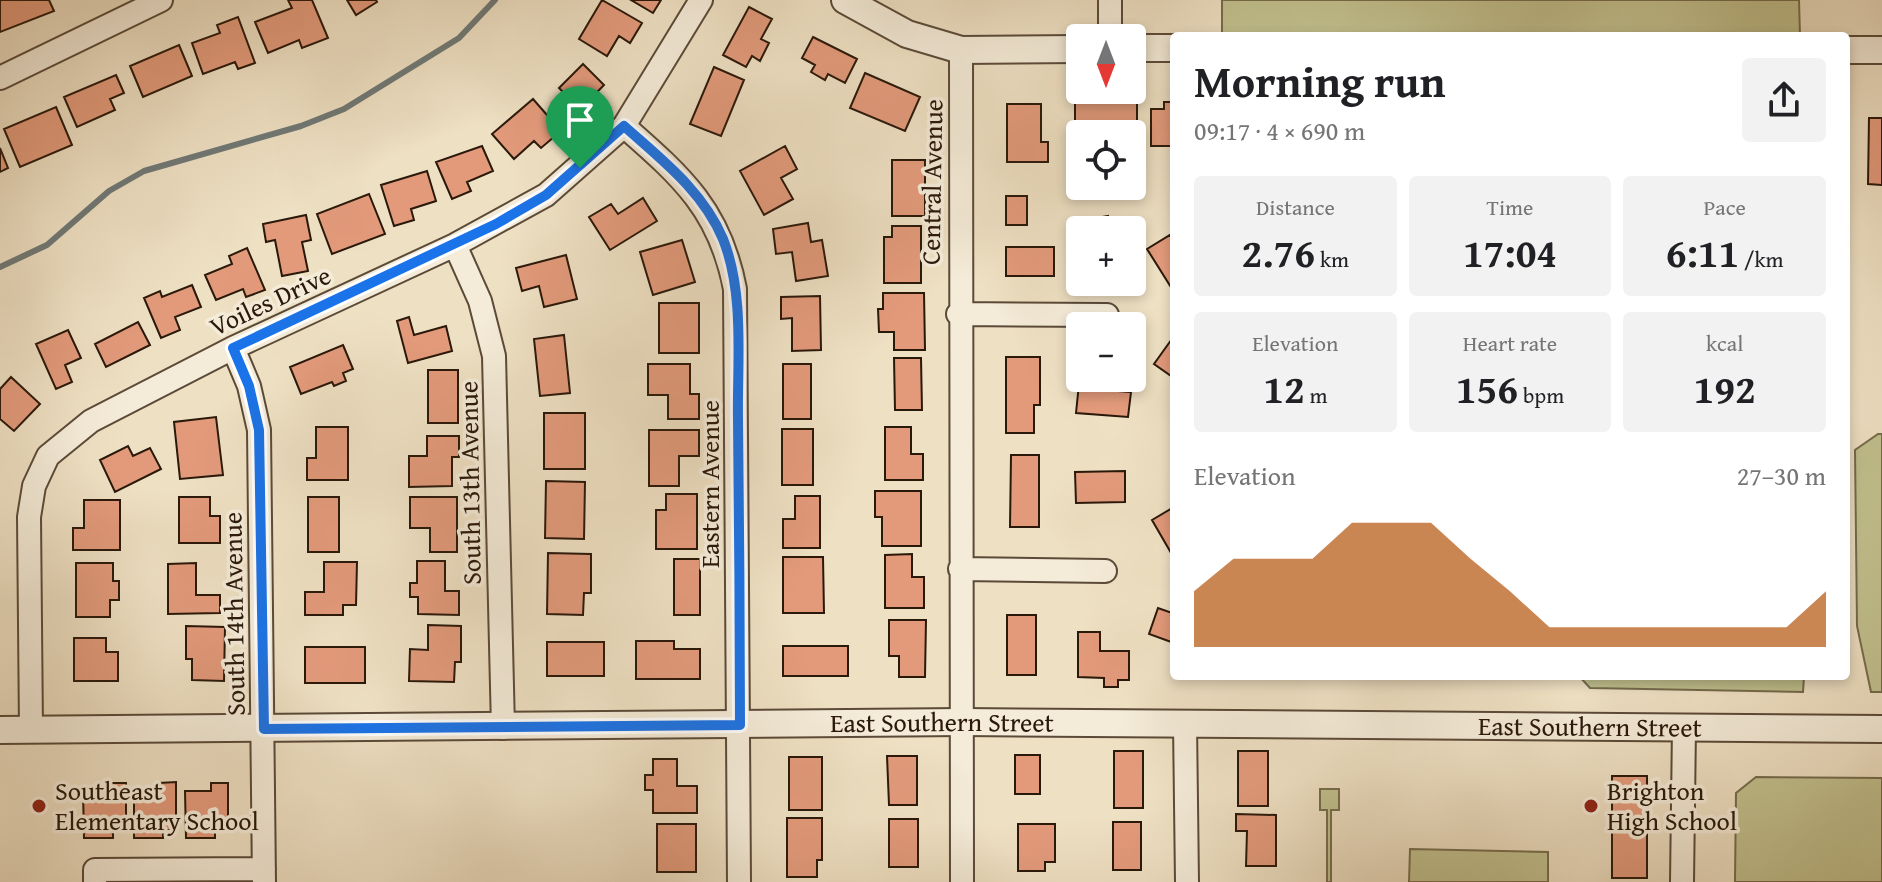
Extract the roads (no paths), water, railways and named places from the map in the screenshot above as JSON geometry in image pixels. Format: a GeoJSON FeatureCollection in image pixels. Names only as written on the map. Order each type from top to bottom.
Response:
{"type":"FeatureCollection","features":[{"type":"Feature","properties":{"kind":"street"},"geometry":{"type":"LineString","coordinates":[[0,78],[161,0]]}},
{"type":"Feature","properties":{"kind":"street","name":"Voiles Drive"},"geometry":{"type":"LineString","coordinates":[[31,730],[29,517],[40,469],[48,456],[72,433],[233,348],[455,245],[546,195],[624,126],[701,0]]}},
{"type":"Feature","properties":{"kind":"street"},"geometry":{"type":"LineString","coordinates":[[845,0],[907,34],[961,50],[1066,49]]}},
{"type":"Feature","properties":{"kind":"street"},"geometry":{"type":"LineString","coordinates":[[1110,0],[1110,24]]}},
{"type":"Feature","properties":{"kind":"street"},"geometry":{"type":"LineString","coordinates":[[1146,48],[1170,48]]}},
{"type":"Feature","properties":{"kind":"street","name":"Central Avenue"},"geometry":{"type":"LineString","coordinates":[[961,50],[958,314],[962,882]]}},
{"type":"Feature","properties":{"kind":"street"},"geometry":{"type":"LineString","coordinates":[[1850,50],[1882,50]]}},
{"type":"Feature","properties":{"kind":"street","name":"Eastern Avenue"},"geometry":{"type":"LineString","coordinates":[[624,126],[699,197],[723,240],[735,289],[739,882]]}},
{"type":"Feature","properties":{"kind":"street","name":"South 13th Avenue"},"geometry":{"type":"LineString","coordinates":[[455,245],[480,301],[494,356],[503,728]]}},
{"type":"Feature","properties":{"kind":"street"},"geometry":{"type":"LineString","coordinates":[[958,314],[1066,315]]}},
{"type":"Feature","properties":{"kind":"street","name":"South 14th Avenue"},"geometry":{"type":"LineString","coordinates":[[233,348],[249,386],[259,430],[264,875]]}},
{"type":"Feature","properties":{"kind":"street"},"geometry":{"type":"LineString","coordinates":[[960,569],[1105,571]]}},
{"type":"Feature","properties":{"kind":"street","name":"East Southern Street"},"geometry":{"type":"LineString","coordinates":[[0,730],[963,722],[1882,729]]}},
{"type":"Feature","properties":{"kind":"street"},"geometry":{"type":"LineString","coordinates":[[1185,723],[1187,882]]}},
{"type":"Feature","properties":{"kind":"street"},"geometry":{"type":"LineString","coordinates":[[1682,882],[1684,727]]}},
{"type":"Feature","properties":{"kind":"street"},"geometry":{"type":"LineString","coordinates":[[95,882],[95,870],[264,875]]}},
{"type":"Feature","properties":{"kind":"waterway"},"geometry":{"type":"LineString","coordinates":[[0,267],[47,245],[109,191],[144,171],[301,126],[344,109],[459,38],[495,0]]}},
{"type":"Feature","properties":{"kind":"place","name":"Southeast Elementary School"},"geometry":{"type":"Point","coordinates":[39,806]}},
{"type":"Feature","properties":{"kind":"place","name":"Brighton High School"},"geometry":{"type":"Point","coordinates":[1591,806]}}]}
